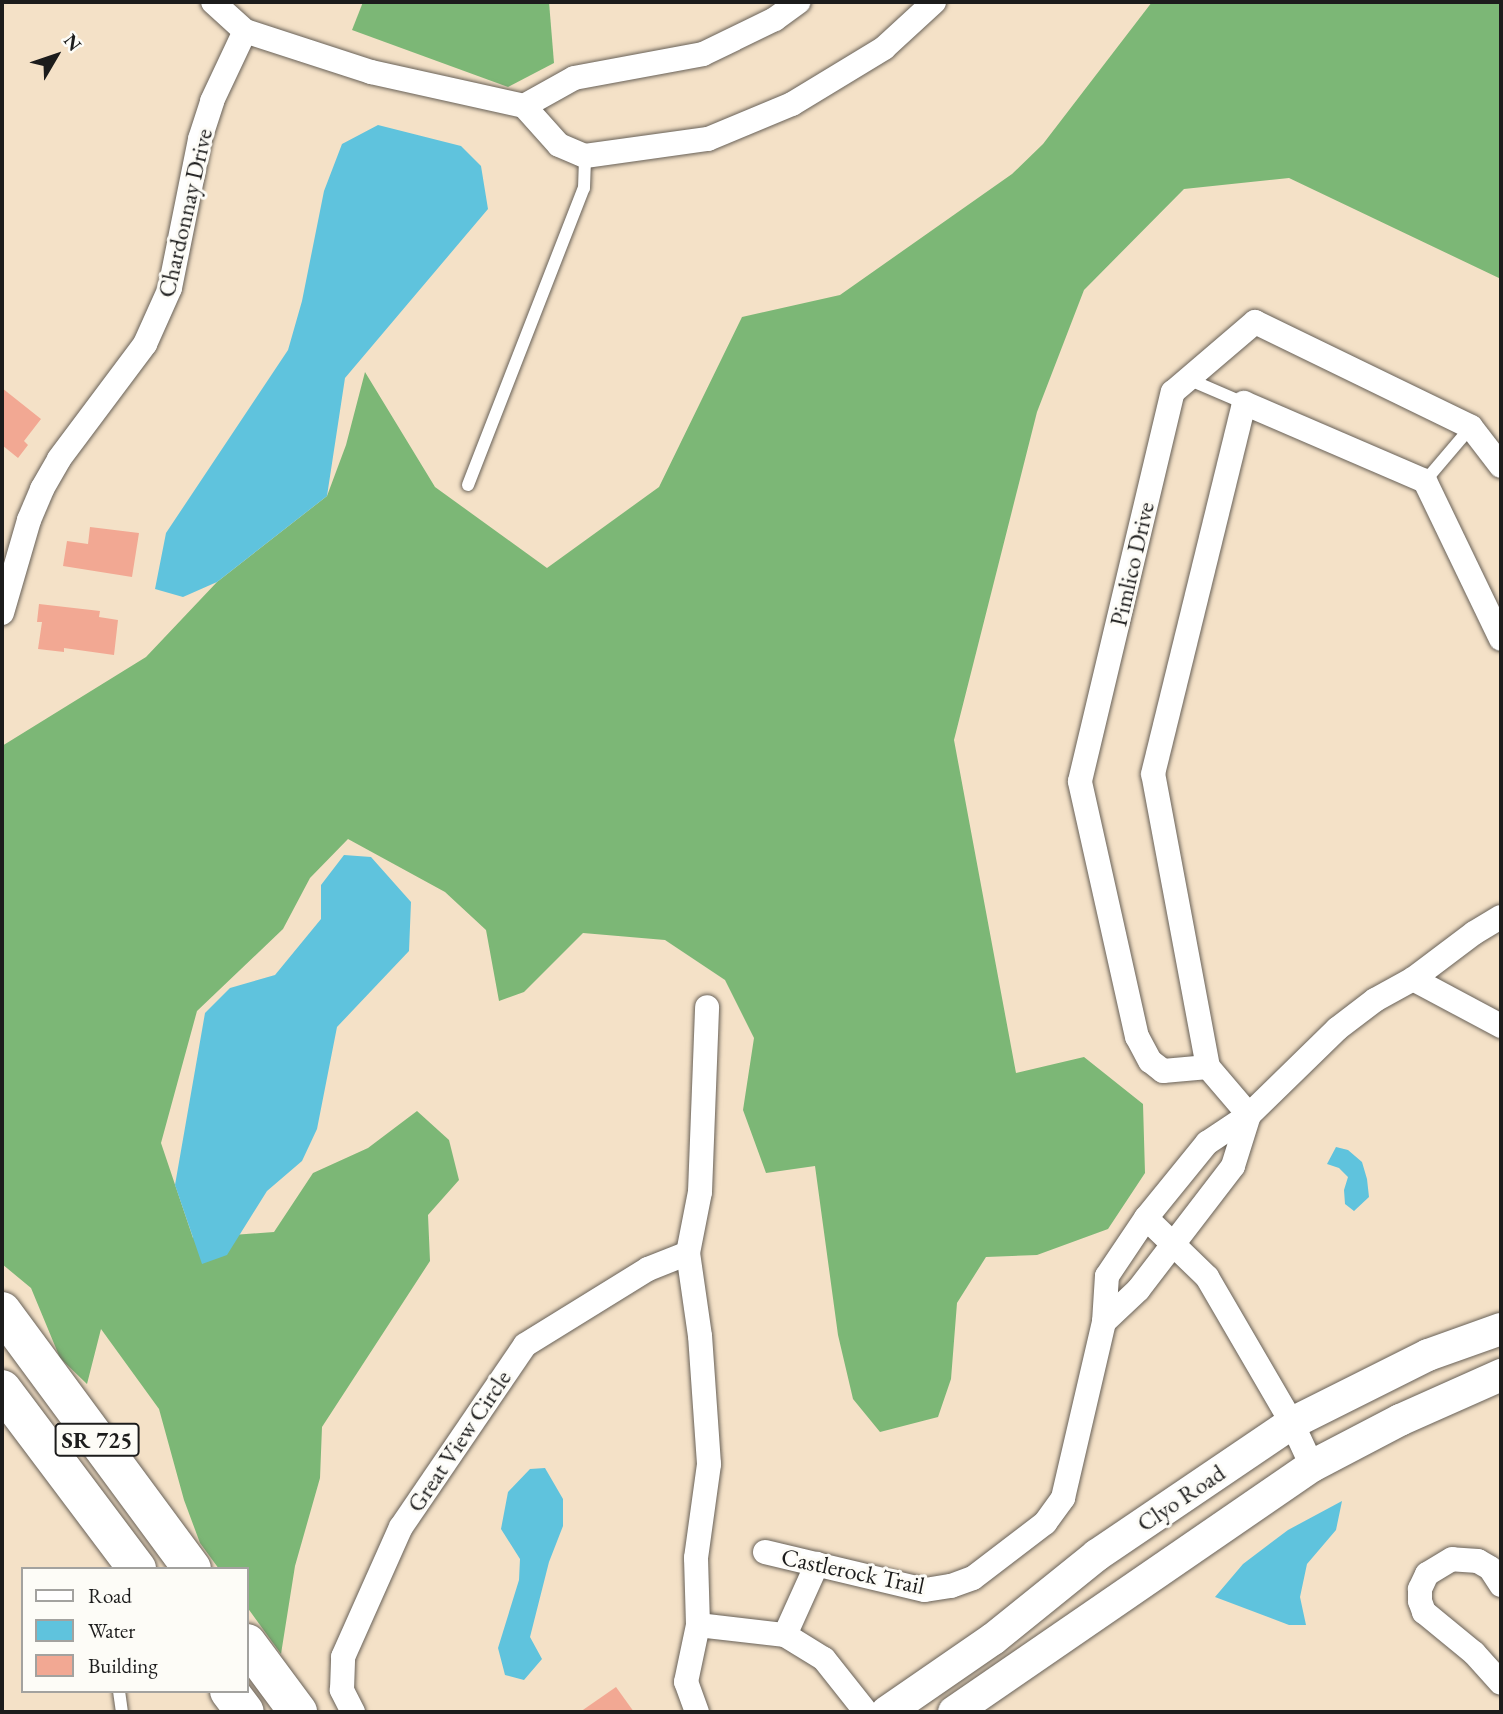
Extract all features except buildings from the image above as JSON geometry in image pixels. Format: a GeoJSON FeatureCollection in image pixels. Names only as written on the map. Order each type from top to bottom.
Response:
{"type":"FeatureCollection","features":[{"type":"Feature","properties":{"kind":"main road","name":"SR 725"},"geometry":{"type":"LineString","coordinates":[[2,1311],[191,1567]]}},
{"type":"Feature","properties":{"kind":"main road","name":"SR 725"},"geometry":{"type":"LineString","coordinates":[[2,1389],[136,1567]]}},
{"type":"Feature","properties":{"kind":"main road"},"geometry":{"type":"LineString","coordinates":[[248,1644],[298,1712]]}},
{"type":"Feature","properties":{"kind":"main road"},"geometry":{"type":"LineString","coordinates":[[231,1693],[245,1712]]}},
{"type":"Feature","properties":{"kind":"street"},"geometry":{"type":"LineString","coordinates":[[213,2],[245,31],[371,72],[524,106],[559,145],[585,156],[708,139],[792,104],[884,48],[934,2]]}},
{"type":"Feature","properties":{"kind":"street"},"geometry":{"type":"LineString","coordinates":[[524,106],[573,78],[703,54],[775,19],[798,2]]}},
{"type":"Feature","properties":{"kind":"street","name":"Chardonnay Drive"},"geometry":{"type":"LineString","coordinates":[[2,613],[29,520],[42,489],[59,459],[145,344],[159,317],[176,265],[200,139],[212,101],[245,31]]}},
{"type":"Feature","properties":{"kind":"street","name":"Pimlico Drive"},"geometry":{"type":"LineString","coordinates":[[1208,1068],[1163,1071],[1150,1061],[1137,1037],[1080,781],[1173,392],[1255,322],[1471,427],[1501,466]]}},
{"type":"Feature","properties":{"kind":"street"},"geometry":{"type":"LineString","coordinates":[[1104,1322],[1138,1290],[1233,1166],[1249,1115],[1208,1068],[1153,774],[1244,403],[1425,481],[1501,639]]}},
{"type":"Feature","properties":{"kind":"street","name":"Castlerock Trail"},"geometry":{"type":"LineString","coordinates":[[765,1552],[925,1590],[951,1586],[973,1578],[1045,1523],[1063,1498],[1104,1322],[1107,1276],[1146,1218],[1206,1143],[1249,1115],[1337,1029],[1375,1000],[1413,979],[1474,933],[1501,917]]}},
{"type":"Feature","properties":{"kind":"street"},"geometry":{"type":"LineString","coordinates":[[1413,979],[1501,1026]]}},
{"type":"Feature","properties":{"kind":"street"},"geometry":{"type":"LineString","coordinates":[[697,1712],[686,1682],[698,1625],[696,1558],[709,1464],[701,1336],[688,1253],[699,1192],[707,1007]]}},
{"type":"Feature","properties":{"kind":"street"},"geometry":{"type":"LineString","coordinates":[[1146,1218],[1207,1277],[1292,1423],[1312,1466]]}},
{"type":"Feature","properties":{"kind":"street","name":"Great View Circle"},"geometry":{"type":"LineString","coordinates":[[353,1712],[342,1690],[343,1657],[401,1527],[525,1345],[648,1269],[688,1253]]}},
{"type":"Feature","properties":{"kind":"street","name":"Clyo Road"},"geometry":{"type":"LineString","coordinates":[[887,1712],[993,1639],[1097,1555],[1292,1423],[1428,1355],[1501,1329]]}},
{"type":"Feature","properties":{"kind":"street","name":"Clyo Road"},"geometry":{"type":"LineString","coordinates":[[954,1712],[1312,1466],[1400,1420],[1501,1375]]}},
{"type":"Feature","properties":{"kind":"street"},"geometry":{"type":"LineString","coordinates":[[1501,1585],[1490,1568],[1478,1561],[1452,1559],[1427,1574],[1420,1588],[1420,1601],[1424,1612],[1474,1653],[1501,1684]]}},
{"type":"Feature","properties":{"kind":"street"},"geometry":{"type":"LineString","coordinates":[[785,1635],[817,1564]]}},
{"type":"Feature","properties":{"kind":"street"},"geometry":{"type":"LineString","coordinates":[[698,1625],[785,1635],[824,1658],[866,1712]]}},
{"type":"Feature","properties":{"kind":"lane"},"geometry":{"type":"LineString","coordinates":[[468,485],[584,188],[585,156]]}},
{"type":"Feature","properties":{"kind":"lane"},"geometry":{"type":"LineString","coordinates":[[1188,379],[1244,403]]}},
{"type":"Feature","properties":{"kind":"lane"},"geometry":{"type":"LineString","coordinates":[[1425,481],[1471,427]]}},
{"type":"Feature","properties":{"kind":"lane"},"geometry":{"type":"LineString","coordinates":[[119,1693],[122,1712]]}},
{"type":"Feature","properties":{"kind":"green space"},"geometry":{"type":"Polygon","coordinates":[[[363,2],[549,2],[554,63],[508,87],[352,30],[363,2]]]}},
{"type":"Feature","properties":{"kind":"green space"},"geometry":{"type":"Polygon","coordinates":[[[1152,2],[1501,2],[1501,279],[1289,178],[1184,189],[1084,290],[1037,412],[954,740],[1016,1073],[1084,1057],[1143,1104],[1145,1173],[1108,1229],[1037,1255],[986,1257],[957,1303],[951,1379],[938,1417],[880,1432],[853,1399],[838,1335],[815,1166],[766,1173],[743,1110],[754,1038],[725,980],[665,940],[583,933],[524,992],[499,1001],[486,930],[445,892],[348,839],[310,878],[283,929],[197,1011],[161,1143],[193,1238],[274,1232],[313,1173],[368,1148],[417,1111],[449,1140],[459,1180],[428,1215],[430,1261],[322,1427],[320,1478],[295,1566],[281,1654],[248,1608],[248,1567],[218,1567],[200,1543],[184,1500],[159,1409],[101,1329],[87,1384],[60,1358],[31,1288],[2,1264],[2,746],[146,657],[217,582],[327,496],[346,445],[365,372],[435,487],[547,568],[659,487],[742,317],[840,295],[1012,174],[1043,144],[1152,2]]]}},
{"type":"Feature","properties":{"kind":"water"},"geometry":{"type":"Polygon","coordinates":[[[378,125],[461,146],[481,166],[488,209],[345,378],[327,496],[217,582],[183,597],[155,589],[166,533],[288,350],[302,301],[324,191],[342,144],[378,125]]]}},
{"type":"Feature","properties":{"kind":"water"},"geometry":{"type":"Polygon","coordinates":[[[344,855],[371,857],[411,902],[409,951],[337,1027],[317,1129],[302,1161],[267,1191],[227,1255],[202,1264],[175,1185],[205,1013],[230,988],[275,975],[321,919],[321,885],[344,855]]]}},
{"type":"Feature","properties":{"kind":"water"},"geometry":{"type":"Polygon","coordinates":[[[1336,1147],[1348,1150],[1362,1162],[1367,1179],[1369,1197],[1354,1211],[1345,1204],[1344,1190],[1348,1177],[1339,1168],[1327,1164],[1336,1147]]]}},
{"type":"Feature","properties":{"kind":"water"},"geometry":{"type":"Polygon","coordinates":[[[545,1468],[563,1499],[563,1526],[549,1562],[530,1637],[542,1659],[524,1680],[505,1675],[498,1648],[519,1580],[520,1559],[501,1529],[508,1492],[530,1469],[545,1468]]]}},
{"type":"Feature","properties":{"kind":"water"},"geometry":{"type":"Polygon","coordinates":[[[1342,1501],[1336,1530],[1307,1564],[1300,1597],[1306,1625],[1289,1625],[1215,1597],[1243,1564],[1288,1530],[1342,1501]]]}}]}
